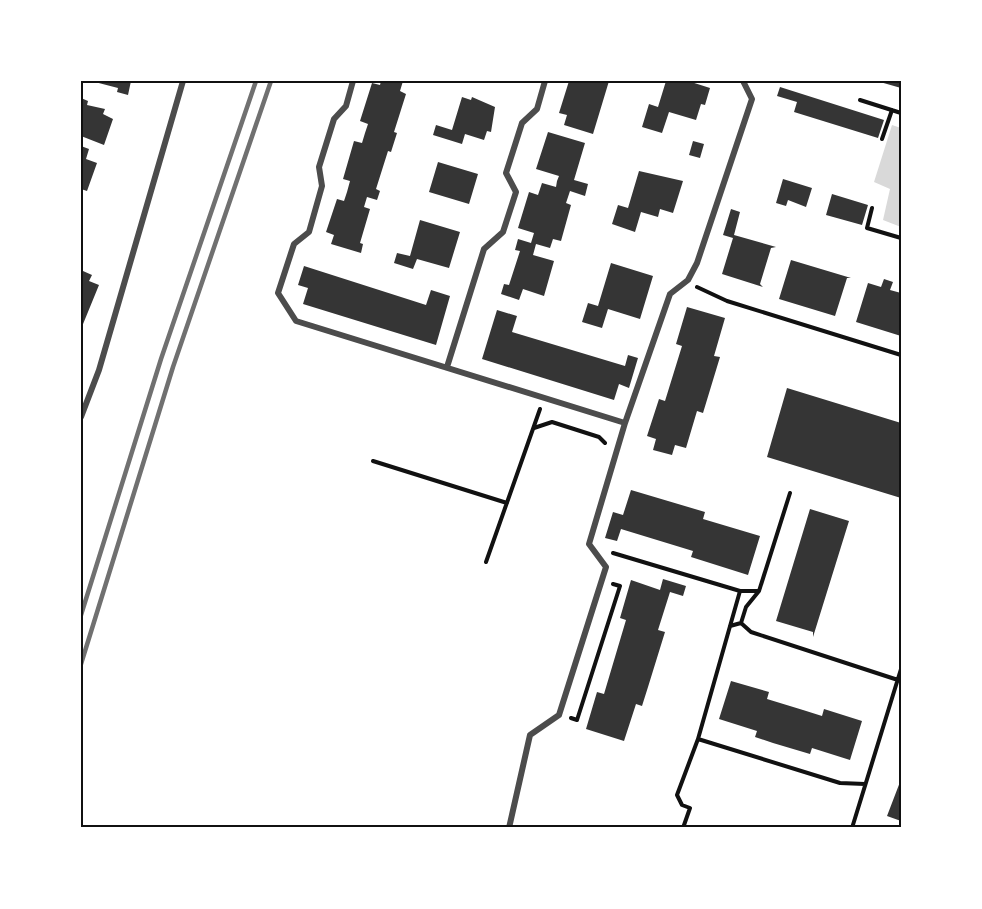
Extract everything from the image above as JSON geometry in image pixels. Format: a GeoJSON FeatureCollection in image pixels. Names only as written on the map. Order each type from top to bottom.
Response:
{"type":"FeatureCollection","features":[{"type":"Feature","properties":{"kind":"street"},"geometry":{"type":"LineString","coordinates":[[81,417],[99,370],[183,81]]}},
{"type":"Feature","properties":{"kind":"street"},"geometry":{"type":"LineString","coordinates":[[353,81],[346,106],[334,119],[318,166],[322,186],[309,232],[294,244],[278,293],[296,321],[625,423]]}},
{"type":"Feature","properties":{"kind":"street"},"geometry":{"type":"LineString","coordinates":[[447,367],[484,249],[503,232],[516,192],[506,173],[522,123],[537,109],[545,81]]}},
{"type":"Feature","properties":{"kind":"street"},"geometry":{"type":"LineString","coordinates":[[509,828],[530,735],[559,715],[602,580],[606,567],[589,544],[625,423],[670,294],[687,280],[697,263],[752,99],[743,81]]}},
{"type":"Feature","properties":{"kind":"path"},"geometry":{"type":"LineString","coordinates":[[860,100],[901,113]]}},
{"type":"Feature","properties":{"kind":"path"},"geometry":{"type":"LineString","coordinates":[[882,139],[892,110]]}},
{"type":"Feature","properties":{"kind":"path"},"geometry":{"type":"LineString","coordinates":[[872,208],[867,228],[901,238]]}},
{"type":"Feature","properties":{"kind":"path"},"geometry":{"type":"LineString","coordinates":[[687,280],[702,290],[727,301],[901,355]]}},
{"type":"Feature","properties":{"kind":"path"},"geometry":{"type":"LineString","coordinates":[[486,562],[544,397]]}},
{"type":"Feature","properties":{"kind":"path"},"geometry":{"type":"LineString","coordinates":[[533,428],[552,422],[600,437],[616,455]]}},
{"type":"Feature","properties":{"kind":"path"},"geometry":{"type":"LineString","coordinates":[[373,460],[507,503]]}},
{"type":"Feature","properties":{"kind":"path"},"geometry":{"type":"LineString","coordinates":[[741,623],[746,607],[759,591],[789,493]]}},
{"type":"Feature","properties":{"kind":"path"},"geometry":{"type":"LineString","coordinates":[[597,555],[612,553],[740,591],[759,591]]}},
{"type":"Feature","properties":{"kind":"path"},"geometry":{"type":"LineString","coordinates":[[559,715],[577,720],[620,586],[602,580]]}},
{"type":"Feature","properties":{"kind":"path"},"geometry":{"type":"LineString","coordinates":[[683,828],[690,808],[682,805],[677,795],[698,738],[740,591]]}},
{"type":"Feature","properties":{"kind":"path"},"geometry":{"type":"LineString","coordinates":[[730,626],[741,623]]}},
{"type":"Feature","properties":{"kind":"path"},"geometry":{"type":"LineString","coordinates":[[741,623],[751,633],[897,680]]}},
{"type":"Feature","properties":{"kind":"path"},"geometry":{"type":"LineString","coordinates":[[852,828],[901,669]]}},
{"type":"Feature","properties":{"kind":"path"},"geometry":{"type":"LineString","coordinates":[[698,738],[840,783],[865,784]]}},
{"type":"Feature","properties":{"kind":"shaded area"},"geometry":{"type":"Polygon","coordinates":[[[892,125],[901,128],[901,227],[883,220],[890,189],[874,182],[892,125]]]}},
{"type":"Feature","properties":{"kind":"building"},"geometry":{"type":"Polygon","coordinates":[[[91,81],[131,81],[128,95],[117,92],[118,88],[91,81]]]}},
{"type":"Feature","properties":{"kind":"building"},"geometry":{"type":"Polygon","coordinates":[[[381,81],[403,81],[400,91],[406,94],[394,132],[397,133],[391,152],[388,151],[376,189],[380,191],[377,200],[367,197],[364,207],[370,209],[360,243],[363,244],[361,253],[331,244],[334,235],[326,232],[337,199],[344,201],[347,192],[350,181],[343,179],[354,141],[362,143],[368,124],[360,121],[372,83],[380,85],[381,81]]]}},
{"type":"Feature","properties":{"kind":"building"},"geometry":{"type":"Polygon","coordinates":[[[569,81],[609,81],[593,134],[564,125],[567,115],[559,113],[569,81]]]}},
{"type":"Feature","properties":{"kind":"building"},"geometry":{"type":"Polygon","coordinates":[[[666,81],[680,83],[688,81],[710,88],[705,105],[701,104],[696,120],[669,112],[662,133],[642,127],[649,104],[658,107],[666,81]]]}},
{"type":"Feature","properties":{"kind":"building"},"geometry":{"type":"Polygon","coordinates":[[[901,81],[901,88],[880,82],[901,81]]]}},
{"type":"Feature","properties":{"kind":"building"},"geometry":{"type":"Polygon","coordinates":[[[780,87],[884,120],[878,138],[794,112],[797,102],[777,96],[780,87]]]}},
{"type":"Feature","properties":{"kind":"building"},"geometry":{"type":"Polygon","coordinates":[[[462,97],[471,100],[472,97],[495,107],[491,132],[487,131],[484,140],[465,134],[462,144],[433,135],[436,125],[452,130],[462,97]]]}},
{"type":"Feature","properties":{"kind":"building"},"geometry":{"type":"Polygon","coordinates":[[[81,98],[88,101],[87,105],[105,109],[103,114],[113,119],[104,145],[81,136],[81,98]]]}},
{"type":"Feature","properties":{"kind":"building"},"geometry":{"type":"Polygon","coordinates":[[[548,132],[585,143],[574,180],[588,184],[585,196],[570,191],[566,203],[571,205],[561,241],[553,239],[550,248],[536,244],[533,255],[554,261],[544,296],[523,289],[519,300],[501,294],[504,284],[509,285],[520,251],[515,250],[518,239],[531,243],[534,233],[518,228],[529,192],[538,195],[542,183],[556,187],[559,176],[536,169],[548,132]]]}},
{"type":"Feature","properties":{"kind":"building"},"geometry":{"type":"Polygon","coordinates":[[[693,141],[704,144],[700,158],[689,155],[693,141]]]}},
{"type":"Feature","properties":{"kind":"building"},"geometry":{"type":"Polygon","coordinates":[[[81,146],[89,149],[86,159],[97,163],[87,191],[81,189],[81,146]]]}},
{"type":"Feature","properties":{"kind":"building"},"geometry":{"type":"Polygon","coordinates":[[[438,162],[478,174],[469,204],[429,192],[438,162]]]}},
{"type":"Feature","properties":{"kind":"building"},"geometry":{"type":"Polygon","coordinates":[[[639,171],[683,181],[673,213],[660,209],[658,217],[641,212],[635,232],[612,224],[618,205],[628,208],[639,171]]]}},
{"type":"Feature","properties":{"kind":"building"},"geometry":{"type":"Polygon","coordinates":[[[783,179],[812,188],[806,207],[788,200],[786,206],[776,203],[783,179]]]}},
{"type":"Feature","properties":{"kind":"building"},"geometry":{"type":"Polygon","coordinates":[[[832,194],[868,205],[862,225],[826,215],[832,194]]]}},
{"type":"Feature","properties":{"kind":"building"},"geometry":{"type":"Polygon","coordinates":[[[731,209],[740,212],[734,235],[776,247],[771,248],[760,284],[763,287],[722,274],[733,238],[723,235],[731,209]]]}},
{"type":"Feature","properties":{"kind":"building"},"geometry":{"type":"Polygon","coordinates":[[[420,220],[460,232],[449,268],[417,259],[413,269],[394,263],[397,253],[410,256],[420,220]]]}},
{"type":"Feature","properties":{"kind":"building"},"geometry":{"type":"Polygon","coordinates":[[[791,260],[851,278],[847,278],[835,316],[779,299],[791,260]]]}},
{"type":"Feature","properties":{"kind":"building"},"geometry":{"type":"Polygon","coordinates":[[[611,263],[653,276],[640,319],[608,309],[602,328],[582,322],[588,303],[598,306],[611,263]]]}},
{"type":"Feature","properties":{"kind":"building"},"geometry":{"type":"Polygon","coordinates":[[[304,266],[426,305],[431,290],[450,296],[436,345],[303,304],[308,288],[298,285],[304,266]]]}},
{"type":"Feature","properties":{"kind":"building"},"geometry":{"type":"Polygon","coordinates":[[[83,271],[92,275],[89,281],[99,285],[81,329],[83,271]]]}},
{"type":"Feature","properties":{"kind":"building"},"geometry":{"type":"Polygon","coordinates":[[[884,279],[893,282],[890,290],[901,293],[901,336],[856,322],[868,283],[881,287],[884,279]]]}},
{"type":"Feature","properties":{"kind":"building"},"geometry":{"type":"Polygon","coordinates":[[[687,307],[725,318],[714,356],[720,357],[703,413],[697,411],[686,448],[675,445],[672,455],[653,450],[656,439],[647,436],[659,399],[665,401],[682,346],[676,344],[687,307]]]}},
{"type":"Feature","properties":{"kind":"building"},"geometry":{"type":"Polygon","coordinates":[[[497,310],[517,316],[512,332],[625,366],[628,355],[638,358],[629,388],[619,384],[614,400],[482,359],[497,310]]]}},
{"type":"Feature","properties":{"kind":"building"},"geometry":{"type":"Polygon","coordinates":[[[787,388],[901,423],[901,498],[767,457],[787,388]]]}},
{"type":"Feature","properties":{"kind":"building"},"geometry":{"type":"Polygon","coordinates":[[[631,490],[705,512],[703,519],[760,536],[748,575],[691,557],[693,551],[621,529],[617,541],[605,538],[613,512],[623,515],[631,490]]]}},
{"type":"Feature","properties":{"kind":"building"},"geometry":{"type":"Polygon","coordinates":[[[810,509],[849,521],[813,637],[813,632],[776,621],[810,509]]]}},
{"type":"Feature","properties":{"kind":"building"},"geometry":{"type":"Polygon","coordinates":[[[663,579],[686,586],[683,596],[670,592],[658,630],[665,632],[642,706],[636,704],[624,741],[586,729],[597,692],[604,694],[626,620],[620,618],[631,580],[660,590],[663,579]]]}},
{"type":"Feature","properties":{"kind":"building"},"geometry":{"type":"Polygon","coordinates":[[[731,681],[769,692],[767,699],[822,716],[824,709],[862,721],[850,760],[812,748],[810,754],[773,743],[755,737],[757,731],[719,719],[731,681]]]}},
{"type":"Feature","properties":{"kind":"building"},"geometry":{"type":"Polygon","coordinates":[[[901,782],[901,821],[887,816],[901,782]]]}},
{"type":"Feature","properties":{"kind":"railway"},"geometry":{"type":"LineString","coordinates":[[81,615],[161,359],[256,81]]}},
{"type":"Feature","properties":{"kind":"railway"},"geometry":{"type":"LineString","coordinates":[[81,664],[173,367],[271,81]]}}]}
